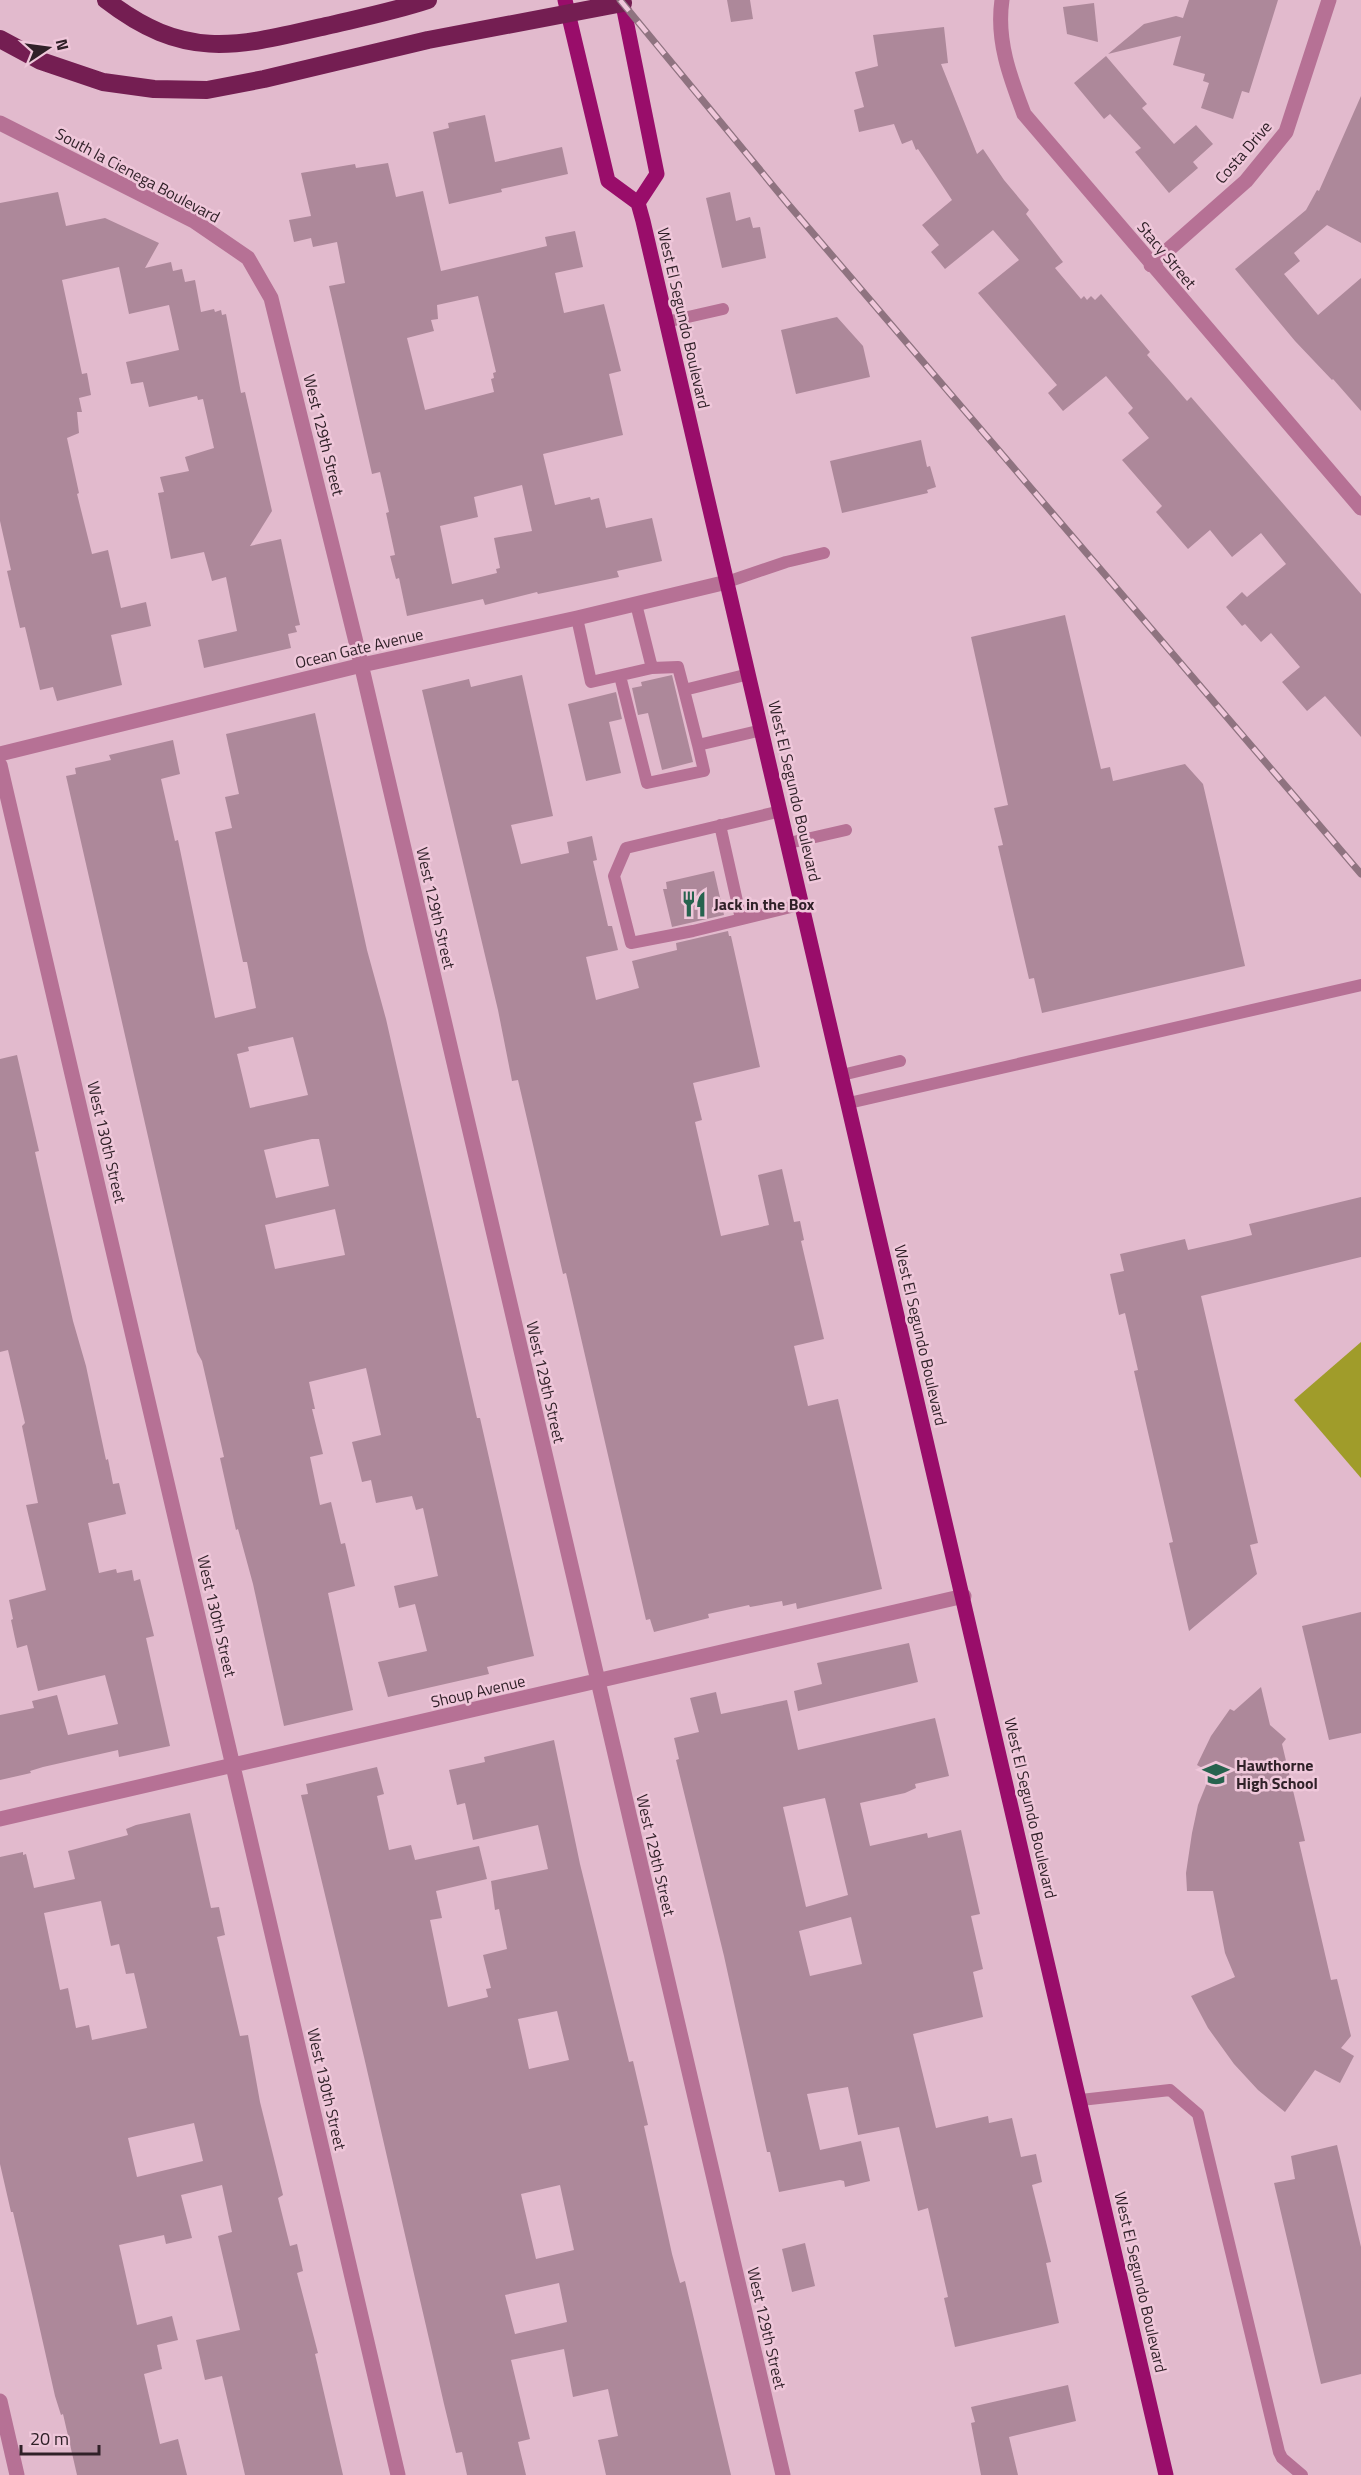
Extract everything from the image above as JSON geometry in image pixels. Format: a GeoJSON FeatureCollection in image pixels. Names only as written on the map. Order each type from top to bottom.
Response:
{"type":"FeatureCollection","features":[{"type":"Feature","properties":{"kind":"highway"},"geometry":{"type":"LineString","coordinates":[[106,0],[128,17],[156,32],[179,40],[224,45],[273,38],[428,0]]}},
{"type":"Feature","properties":{"kind":"highway"},"geometry":{"type":"LineString","coordinates":[[0,39],[41,61],[103,82],[154,88],[207,90],[264,80],[566,6],[622,2]]}},
{"type":"Feature","properties":{"kind":"main road"},"geometry":{"type":"LineString","coordinates":[[566,6],[608,181],[638,203],[657,174],[622,2]]}},
{"type":"Feature","properties":{"kind":"main road","name":"West El Segundo Boulevard"},"geometry":{"type":"LineString","coordinates":[[638,203],[843,1075],[1166,2475]]}},
{"type":"Feature","properties":{"kind":"street","name":"Stacy Street"},"geometry":{"type":"LineString","coordinates":[[1002,0],[999,20],[1006,67],[1024,114],[1361,508]]}},
{"type":"Feature","properties":{"kind":"street","name":"Costa Drive"},"geometry":{"type":"LineString","coordinates":[[1151,265],[1246,182],[1286,132],[1329,0]]}},
{"type":"Feature","properties":{"kind":"street","name":"South la Cienega Boulevard"},"geometry":{"type":"LineString","coordinates":[[0,123],[194,220],[248,258],[271,298]]}},
{"type":"Feature","properties":{"kind":"street","name":"West 129th Street"},"geometry":{"type":"LineString","coordinates":[[271,298],[362,665],[783,2475]]}},
{"type":"Feature","properties":{"kind":"street","name":"Ocean Gate Avenue"},"geometry":{"type":"LineString","coordinates":[[0,754],[362,665],[577,618],[727,582]]}},
{"type":"Feature","properties":{"kind":"street","name":"West 130th Street"},"geometry":{"type":"LineString","coordinates":[[0,765],[398,2475]]}},
{"type":"Feature","properties":{"kind":"street","name":"Shoup Avenue"},"geometry":{"type":"LineString","coordinates":[[0,1819],[964,1596]]}},
{"type":"Feature","properties":{"kind":"street"},"geometry":{"type":"LineString","coordinates":[[0,2401],[17,2475]]}},
{"type":"Feature","properties":{"kind":"lane"},"geometry":{"type":"LineString","coordinates":[[666,322],[723,309]]}},
{"type":"Feature","properties":{"kind":"lane"},"geometry":{"type":"LineString","coordinates":[[727,582],[786,562],[824,553]]}},
{"type":"Feature","properties":{"kind":"lane"},"geometry":{"type":"LineString","coordinates":[[636,604],[652,668]]}},
{"type":"Feature","properties":{"kind":"lane"},"geometry":{"type":"LineString","coordinates":[[577,618],[591,682],[620,675],[652,668],[678,666],[704,771],[647,783],[620,675]]}},
{"type":"Feature","properties":{"kind":"lane"},"geometry":{"type":"LineString","coordinates":[[684,690],[749,674]]}},
{"type":"Feature","properties":{"kind":"lane"},"geometry":{"type":"LineString","coordinates":[[698,745],[762,730]]}},
{"type":"Feature","properties":{"kind":"lane"},"geometry":{"type":"LineString","coordinates":[[781,811],[626,848],[614,876],[631,943],[802,904]]}},
{"type":"Feature","properties":{"kind":"lane"},"geometry":{"type":"LineString","coordinates":[[720,825],[741,919]]}},
{"type":"Feature","properties":{"kind":"lane"},"geometry":{"type":"LineString","coordinates":[[789,843],[846,830]]}},
{"type":"Feature","properties":{"kind":"lane"},"geometry":{"type":"LineString","coordinates":[[849,1103],[1361,985]]}},
{"type":"Feature","properties":{"kind":"lane"},"geometry":{"type":"LineString","coordinates":[[843,1075],[900,1061]]}},
{"type":"Feature","properties":{"kind":"lane"},"geometry":{"type":"LineString","coordinates":[[1080,2100],[1170,2090],[1198,2114],[1279,2452],[1282,2458],[1302,2475]]}},
{"type":"Feature","properties":{"kind":"shaded area"},"geometry":{"type":"Polygon","coordinates":[[[1361,1342],[1361,1478],[1294,1400],[1361,1342]]]}},
{"type":"Feature","properties":{"kind":"building"},"geometry":{"type":"Polygon","coordinates":[[[727,0],[750,0],[753,19],[731,22],[727,0]]]}},
{"type":"Feature","properties":{"kind":"building"},"geometry":{"type":"Polygon","coordinates":[[[1189,0],[1278,0],[1249,93],[1242,91],[1233,119],[1201,108],[1209,83],[1203,81],[1205,74],[1173,65],[1181,36],[1108,54],[1144,24],[1176,16],[1183,18],[1189,0]]]}},
{"type":"Feature","properties":{"kind":"building"},"geometry":{"type":"Polygon","coordinates":[[[1094,3],[1098,42],[1067,34],[1063,7],[1094,3]]]}},
{"type":"Feature","properties":{"kind":"building"},"geometry":{"type":"Polygon","coordinates":[[[944,27],[948,63],[941,64],[977,154],[983,149],[1004,180],[1029,210],[1026,214],[1063,262],[1055,268],[1081,299],[1084,296],[1087,300],[1091,296],[1095,300],[1101,294],[1150,352],[1147,355],[1187,401],[1191,397],[1361,594],[1361,737],[1325,696],[1307,711],[1282,682],[1300,667],[1271,633],[1261,642],[1245,624],[1242,626],[1226,607],[1242,592],[1247,597],[1286,564],[1261,533],[1232,557],[1210,530],[1188,549],[1156,512],[1162,506],[1122,460],[1149,438],[1128,413],[1133,408],[1106,376],[1063,411],[1048,393],[1057,385],[978,293],[1019,260],[993,230],[945,269],[931,252],[939,245],[922,225],[952,200],[918,149],[916,150],[912,140],[902,144],[894,124],[859,132],[854,110],[864,107],[855,72],[878,66],[873,35],[944,27]]]}},
{"type":"Feature","properties":{"kind":"building"},"geometry":{"type":"Polygon","coordinates":[[[1106,56],[1147,104],[1142,108],[1174,144],[1196,125],[1213,144],[1193,162],[1198,168],[1169,193],[1135,152],[1141,148],[1110,114],[1104,119],[1074,83],[1106,56]]]}},
{"type":"Feature","properties":{"kind":"building"},"geometry":{"type":"Polygon","coordinates":[[[1361,96],[1361,243],[1327,225],[1294,253],[1300,261],[1284,274],[1318,315],[1361,278],[1361,411],[1295,341],[1235,269],[1306,210],[1317,190],[1319,191],[1361,96]]]}},
{"type":"Feature","properties":{"kind":"building"},"geometry":{"type":"Polygon","coordinates":[[[485,115],[495,162],[562,147],[568,174],[501,189],[502,192],[449,204],[433,132],[449,128],[448,123],[485,115]]]}},
{"type":"Feature","properties":{"kind":"building"},"geometry":{"type":"Polygon","coordinates":[[[388,163],[396,197],[423,191],[441,271],[547,246],[545,237],[575,231],[583,267],[555,273],[564,313],[604,304],[621,371],[609,374],[623,435],[543,454],[555,505],[590,497],[591,500],[599,498],[606,528],[652,518],[662,561],[617,571],[619,577],[538,594],[537,592],[485,605],[483,599],[407,616],[399,578],[396,579],[390,556],[395,555],[380,472],[372,474],[329,286],[345,283],[337,242],[313,247],[311,238],[294,242],[289,220],[311,216],[301,173],[355,164],[356,168],[388,163]],[[478,296],[437,305],[438,319],[431,320],[434,331],[407,338],[425,410],[494,392],[491,379],[494,378],[493,373],[496,372],[478,296]],[[522,485],[474,497],[478,517],[440,526],[452,584],[497,573],[496,569],[500,568],[494,538],[532,531],[522,485]]]}},
{"type":"Feature","properties":{"kind":"building"},"geometry":{"type":"Polygon","coordinates":[[[58,192],[66,226],[105,218],[159,243],[145,268],[171,262],[173,271],[182,269],[185,282],[195,280],[201,312],[214,309],[215,312],[221,310],[222,315],[226,314],[241,393],[245,392],[272,511],[250,546],[281,539],[300,625],[295,626],[297,632],[288,634],[291,648],[204,668],[198,640],[237,631],[226,577],[212,581],[204,552],[171,559],[158,493],[164,492],[160,477],[189,471],[185,457],[214,448],[203,399],[198,400],[197,396],[149,407],[143,382],[131,384],[126,362],[179,350],[169,305],[129,314],[119,267],[62,280],[82,374],[87,373],[91,395],[79,398],[82,412],[77,412],[79,433],[67,438],[79,493],[77,494],[92,554],[108,550],[121,608],[146,602],[151,626],[111,635],[122,685],[57,701],[53,687],[40,690],[25,627],[20,628],[7,571],[11,570],[0,521],[0,203],[58,192]]]}},
{"type":"Feature","properties":{"kind":"building"},"geometry":{"type":"Polygon","coordinates":[[[730,192],[736,221],[750,217],[753,228],[760,227],[766,258],[722,268],[706,198],[730,192]]]}},
{"type":"Feature","properties":{"kind":"building"},"geometry":{"type":"Polygon","coordinates":[[[837,317],[863,346],[870,377],[796,394],[781,330],[837,317]]]}},
{"type":"Feature","properties":{"kind":"building"},"geometry":{"type":"Polygon","coordinates":[[[921,440],[927,467],[930,466],[936,487],[927,490],[928,493],[842,513],[830,461],[921,440]]]}},
{"type":"Feature","properties":{"kind":"building"},"geometry":{"type":"Polygon","coordinates":[[[1065,615],[1101,769],[1110,767],[1113,781],[1185,764],[1203,784],[1245,966],[1042,1013],[1034,978],[1029,979],[998,846],[1003,845],[994,808],[1008,805],[971,637],[1065,615]]]}},
{"type":"Feature","properties":{"kind":"building"},"geometry":{"type":"Polygon","coordinates":[[[522,675],[553,816],[511,825],[521,864],[569,853],[567,842],[592,836],[597,860],[593,861],[608,926],[612,926],[618,950],[586,957],[596,1000],[639,988],[632,961],[677,950],[676,943],[728,931],[731,936],[760,1067],[693,1083],[702,1120],[695,1122],[721,1236],[769,1225],[758,1175],[782,1169],[794,1222],[800,1221],[804,1240],[801,1241],[824,1339],[794,1346],[808,1406],[838,1399],[882,1589],[797,1609],[796,1603],[783,1606],[782,1601],[750,1607],[749,1605],[708,1614],[709,1618],[654,1632],[650,1619],[646,1620],[566,1273],[563,1274],[518,1080],[512,1081],[498,1010],[422,690],[469,679],[471,687],[522,675]]]}},
{"type":"Feature","properties":{"kind":"building"},"geometry":{"type":"Polygon","coordinates":[[[672,675],[693,762],[662,770],[648,713],[638,715],[632,688],[642,686],[641,682],[672,675]]]}},
{"type":"Feature","properties":{"kind":"building"},"geometry":{"type":"Polygon","coordinates":[[[616,692],[622,719],[609,722],[621,773],[586,781],[568,704],[616,692]]]}},
{"type":"Feature","properties":{"kind":"building"},"geometry":{"type":"Polygon","coordinates":[[[315,713],[367,950],[386,1019],[534,1656],[487,1667],[489,1674],[388,1697],[378,1662],[427,1651],[415,1604],[399,1608],[394,1586],[438,1576],[423,1508],[416,1510],[412,1496],[376,1503],[371,1480],[362,1482],[352,1442],[381,1435],[366,1368],[309,1382],[315,1409],[312,1409],[323,1454],[310,1457],[320,1505],[331,1502],[341,1544],[345,1543],[355,1586],[328,1593],[353,1710],[284,1726],[253,1584],[238,1529],[236,1530],[220,1458],[224,1457],[202,1361],[197,1352],[66,776],[76,774],[75,768],[111,760],[109,755],[173,740],[180,774],[161,779],[175,841],[178,840],[215,1018],[256,1008],[247,962],[243,962],[215,832],[232,828],[225,797],[239,794],[226,734],[315,713]],[[293,1037],[248,1047],[249,1051],[237,1054],[250,1108],[308,1095],[293,1037]],[[319,1139],[264,1150],[276,1198],[329,1186],[319,1139]],[[335,1209],[265,1225],[275,1269],[345,1255],[335,1209]]]}},
{"type":"Feature","properties":{"kind":"building","name":"Jack in the Box"},"geometry":{"type":"Polygon","coordinates":[[[714,871],[724,915],[672,927],[663,889],[667,889],[666,882],[714,871]]]}},
{"type":"Feature","properties":{"kind":"building"},"geometry":{"type":"Polygon","coordinates":[[[17,1055],[39,1151],[35,1152],[106,1460],[108,1459],[113,1484],[119,1483],[126,1514],[88,1523],[99,1573],[116,1569],[117,1573],[132,1570],[134,1581],[140,1579],[154,1636],[146,1638],[170,1746],[119,1757],[118,1750],[43,1767],[30,1771],[31,1773],[0,1780],[0,1715],[34,1708],[32,1701],[57,1695],[68,1735],[118,1724],[105,1675],[38,1691],[27,1645],[17,1648],[11,1620],[13,1619],[9,1600],[46,1590],[26,1505],[38,1503],[22,1426],[25,1423],[8,1350],[0,1352],[0,1059],[17,1055]]]}},
{"type":"Feature","properties":{"kind":"building"},"geometry":{"type":"Polygon","coordinates":[[[1361,1197],[1361,1257],[1201,1296],[1258,1543],[1250,1545],[1257,1574],[1189,1631],[1169,1543],[1173,1542],[1134,1371],[1138,1370],[1125,1313],[1119,1315],[1110,1274],[1124,1271],[1120,1254],[1185,1239],[1188,1250],[1232,1240],[1252,1235],[1249,1224],[1361,1197]]]}},
{"type":"Feature","properties":{"kind":"building"},"geometry":{"type":"Polygon","coordinates":[[[1361,1612],[1361,1733],[1329,1740],[1302,1626],[1361,1612]]]}},
{"type":"Feature","properties":{"kind":"building"},"geometry":{"type":"Polygon","coordinates":[[[909,1643],[918,1682],[798,1711],[794,1691],[822,1684],[817,1663],[909,1643]]]}},
{"type":"Feature","properties":{"kind":"building"},"geometry":{"type":"Polygon","coordinates":[[[1261,1687],[1270,1725],[1286,1739],[1282,1744],[1305,1841],[1299,1842],[1331,1980],[1337,1979],[1351,2036],[1341,2048],[1354,2056],[1340,2083],[1315,2070],[1285,2112],[1258,2090],[1234,2064],[1208,2028],[1191,1996],[1235,1977],[1225,1953],[1213,1891],[1187,1891],[1186,1873],[1192,1833],[1198,1805],[1211,1773],[1197,1765],[1211,1736],[1230,1709],[1234,1711],[1261,1687]]]}},
{"type":"Feature","properties":{"kind":"building"},"geometry":{"type":"Polygon","coordinates":[[[716,1692],[721,1714],[787,1700],[798,1750],[935,1718],[949,1776],[915,1784],[916,1788],[905,1793],[860,1803],[870,1846],[927,1833],[928,1838],[961,1830],[980,1914],[971,1916],[983,1969],[973,1972],[983,2017],[913,2034],[936,2128],[988,2116],[989,2123],[1012,2118],[1021,2157],[1036,2154],[1042,2182],[1032,2185],[1051,2262],[1046,2263],[1059,2323],[955,2347],[944,2298],[948,2297],[928,2208],[918,2211],[899,2127],[858,2135],[848,2087],[807,2094],[820,2150],[861,2141],[870,2181],[845,2187],[844,2181],[840,2180],[779,2192],[770,2152],[767,2152],[724,1956],[676,1760],[679,1759],[674,1738],[699,1732],[690,1698],[716,1692]],[[825,1798],[783,1807],[806,1907],[848,1895],[825,1798]],[[851,1917],[799,1931],[810,1976],[862,1964],[851,1917]]]}},
{"type":"Feature","properties":{"kind":"building"},"geometry":{"type":"Polygon","coordinates":[[[554,1740],[580,1864],[629,2062],[633,2061],[648,2125],[644,2126],[672,2254],[680,2283],[685,2281],[731,2475],[606,2475],[598,2440],[618,2436],[608,2389],[573,2397],[564,2349],[511,2360],[530,2439],[518,2442],[526,2475],[467,2475],[462,2452],[456,2453],[301,1795],[308,1794],[306,1784],[377,1767],[384,1794],[377,1796],[389,1850],[411,1845],[415,1860],[479,1846],[487,1879],[436,1891],[442,1918],[430,1920],[448,2007],[488,1997],[486,1989],[491,1988],[483,1955],[507,1949],[499,1909],[495,1910],[491,1881],[548,1869],[538,1825],[473,1840],[465,1803],[457,1805],[449,1770],[485,1762],[484,1757],[554,1740]],[[557,2011],[518,2019],[529,2069],[569,2060],[557,2011]],[[560,2185],[521,2194],[536,2259],[574,2250],[560,2185]],[[559,2283],[505,2295],[515,2334],[567,2322],[559,2283]]]}},
{"type":"Feature","properties":{"kind":"building"},"geometry":{"type":"Polygon","coordinates":[[[190,1813],[211,1908],[219,1907],[225,1935],[217,1937],[240,2036],[248,2035],[260,2102],[283,2195],[278,2198],[290,2246],[297,2244],[303,2271],[297,2273],[318,2353],[315,2354],[343,2475],[245,2475],[222,2376],[205,2380],[196,2340],[240,2330],[218,2236],[232,2232],[222,2185],[181,2195],[192,2238],[166,2244],[164,2235],[119,2245],[137,2325],[172,2316],[178,2340],[157,2345],[162,2369],[144,2374],[160,2444],[178,2439],[187,2475],[77,2475],[63,2414],[61,2415],[55,2396],[0,2164],[0,1857],[23,1852],[23,1855],[26,1854],[34,1888],[75,1879],[68,1851],[128,1835],[126,1829],[190,1813]],[[101,1901],[44,1913],[60,1990],[68,1988],[76,2028],[89,2025],[92,2040],[147,2028],[134,1973],[126,1974],[119,1944],[111,1946],[101,1901]],[[194,2123],[128,2138],[137,2177],[203,2161],[194,2123]]]}},
{"type":"Feature","properties":{"kind":"building"},"geometry":{"type":"Polygon","coordinates":[[[1337,2145],[1361,2247],[1361,2374],[1321,2384],[1274,2183],[1295,2179],[1291,2156],[1337,2145]]]}},
{"type":"Feature","properties":{"kind":"building"},"geometry":{"type":"Polygon","coordinates":[[[805,2243],[815,2286],[792,2292],[782,2249],[805,2243]]]}},
{"type":"Feature","properties":{"kind":"building"},"geometry":{"type":"Polygon","coordinates":[[[1068,2385],[1076,2421],[1009,2437],[1018,2475],[981,2475],[971,2423],[975,2422],[971,2407],[1068,2385]]]}},
{"type":"Feature","properties":{"kind":"railway"},"geometry":{"type":"LineString","coordinates":[[620,0],[788,204],[1361,874]]}},
{"type":"Feature","properties":{"kind":"place","name":"Jack in the Box"},"geometry":{"type":"Point","coordinates":[694,904]}},
{"type":"Feature","properties":{"kind":"place","name":"Hawthorne High School"},"geometry":{"type":"Point","coordinates":[1216,1774]}}]}
